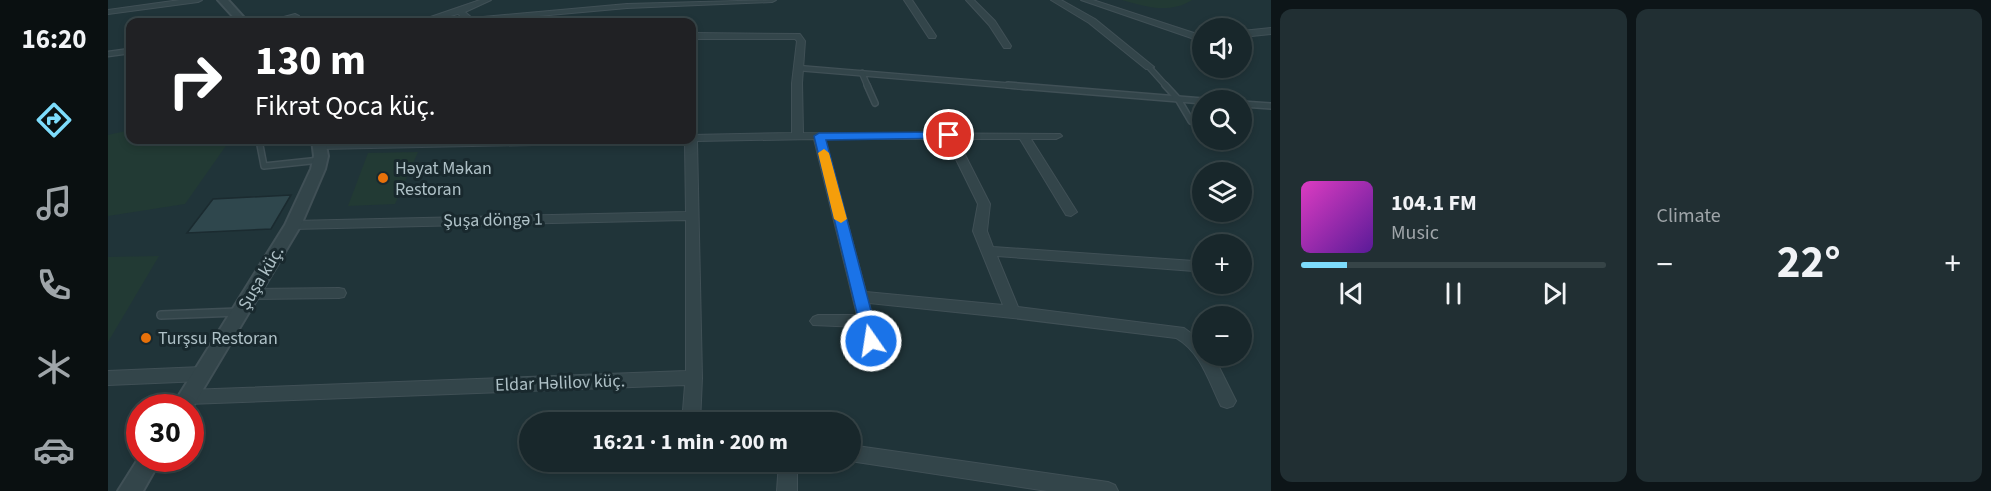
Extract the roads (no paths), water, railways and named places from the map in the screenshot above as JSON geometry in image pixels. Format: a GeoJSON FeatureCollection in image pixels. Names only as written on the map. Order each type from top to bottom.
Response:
{"type":"FeatureCollection","features":[{"type":"Feature","properties":{"kind":"street"},"geometry":{"type":"LineString","coordinates":[[108,12],[198,0]]}},
{"type":"Feature","properties":{"kind":"street"},"geometry":{"type":"LineString","coordinates":[[223,0],[239,18]]}},
{"type":"Feature","properties":{"kind":"street"},"geometry":{"type":"LineString","coordinates":[[434,18],[488,0]]}},
{"type":"Feature","properties":{"kind":"street"},"geometry":{"type":"LineString","coordinates":[[568,11],[570,0]]}},
{"type":"Feature","properties":{"kind":"street"},"geometry":{"type":"LineString","coordinates":[[592,9],[596,0]]}},
{"type":"Feature","properties":{"kind":"street"},"geometry":{"type":"LineString","coordinates":[[497,18],[592,9],[772,0]]}},
{"type":"Feature","properties":{"kind":"street"},"geometry":{"type":"LineString","coordinates":[[908,0],[932,36]]}},
{"type":"Feature","properties":{"kind":"street"},"geometry":{"type":"LineString","coordinates":[[970,0],[992,23],[1007,46]]}},
{"type":"Feature","properties":{"kind":"street"},"geometry":{"type":"LineString","coordinates":[[1055,0],[1092,21],[1149,67]]}},
{"type":"Feature","properties":{"kind":"street"},"geometry":{"type":"LineString","coordinates":[[1085,0],[1192,35]]}},
{"type":"Feature","properties":{"kind":"street"},"geometry":{"type":"LineString","coordinates":[[459,11],[465,18]]}},
{"type":"Feature","properties":{"kind":"street"},"geometry":{"type":"LineString","coordinates":[[286,18],[295,16]]}},
{"type":"Feature","properties":{"kind":"street"},"geometry":{"type":"LineString","coordinates":[[1252,33],[1271,31]]}},
{"type":"Feature","properties":{"kind":"street"},"geometry":{"type":"LineString","coordinates":[[696,36],[793,35],[801,41],[798,68],[798,136]]}},
{"type":"Feature","properties":{"kind":"street"},"geometry":{"type":"LineString","coordinates":[[949,135],[984,204],[980,231],[1013,312]]}},
{"type":"Feature","properties":{"kind":"street"},"geometry":{"type":"LineString","coordinates":[[696,140],[798,136],[1056,136]]}},
{"type":"Feature","properties":{"kind":"street"},"geometry":{"type":"LineString","coordinates":[[819,136],[871,341]]}},
{"type":"Feature","properties":{"kind":"street"},"geometry":{"type":"LineString","coordinates":[[1023,136],[1071,212]]}},
{"type":"Feature","properties":{"kind":"street"},"geometry":{"type":"LineString","coordinates":[[320,148],[394,144]]}},
{"type":"Feature","properties":{"kind":"street"},"geometry":{"type":"LineString","coordinates":[[691,144],[694,378],[692,412]]}},
{"type":"Feature","properties":{"kind":"street","name":"Şuşa küç."},"geometry":{"type":"LineString","coordinates":[[190,394],[293,225],[310,189],[320,148]]}},
{"type":"Feature","properties":{"kind":"street","name":"Şuşa döngə 1"},"geometry":{"type":"LineString","coordinates":[[293,225],[692,216]]}},
{"type":"Feature","properties":{"kind":"street"},"geometry":{"type":"LineString","coordinates":[[990,251],[1192,266]]}},
{"type":"Feature","properties":{"kind":"street"},"geometry":{"type":"LineString","coordinates":[[252,294],[339,292]]}},
{"type":"Feature","properties":{"kind":"street"},"geometry":{"type":"LineString","coordinates":[[861,297],[1179,332],[1188,335],[1196,343],[1227,401]]}},
{"type":"Feature","properties":{"kind":"street"},"geometry":{"type":"LineString","coordinates":[[818,321],[866,321]]}},
{"type":"Feature","properties":{"kind":"street"},"geometry":{"type":"LineString","coordinates":[[108,378],[202,374]]}},
{"type":"Feature","properties":{"kind":"street","name":"Eldar Həlilov küç."},"geometry":{"type":"LineString","coordinates":[[204,401],[694,378]]}},
{"type":"Feature","properties":{"kind":"street"},"geometry":{"type":"LineString","coordinates":[[861,455],[1108,491]]}},
{"type":"Feature","properties":{"kind":"street"},"geometry":{"type":"LineString","coordinates":[[130,491],[142,472]]}},
{"type":"Feature","properties":{"kind":"street"},"geometry":{"type":"LineString","coordinates":[[787,491],[788,472]]}},
{"type":"Feature","properties":{"kind":"lane"},"geometry":{"type":"LineString","coordinates":[[108,54],[126,52]]}},
{"type":"Feature","properties":{"kind":"lane"},"geometry":{"type":"LineString","coordinates":[[1149,67],[1178,99],[1191,121]]}},
{"type":"Feature","properties":{"kind":"lane"},"geometry":{"type":"LineString","coordinates":[[798,68],[1192,100]]}},
{"type":"Feature","properties":{"kind":"lane"},"geometry":{"type":"LineString","coordinates":[[862,73],[875,103]]}},
{"type":"Feature","properties":{"kind":"lane"},"geometry":{"type":"LineString","coordinates":[[1252,105],[1271,106]]}},
{"type":"Feature","properties":{"kind":"lane"},"geometry":{"type":"LineString","coordinates":[[260,144],[264,166],[320,148]]}},
{"type":"Feature","properties":{"kind":"lane"},"geometry":{"type":"LineString","coordinates":[[161,315],[241,312]]}},
{"type":"Feature","properties":{"kind":"place","name":"Həyat Məkan Restoran"},"geometry":{"type":"Point","coordinates":[383,178]}},
{"type":"Feature","properties":{"kind":"place","name":"Turşsu Restoran"},"geometry":{"type":"Point","coordinates":[146,338]}}]}
